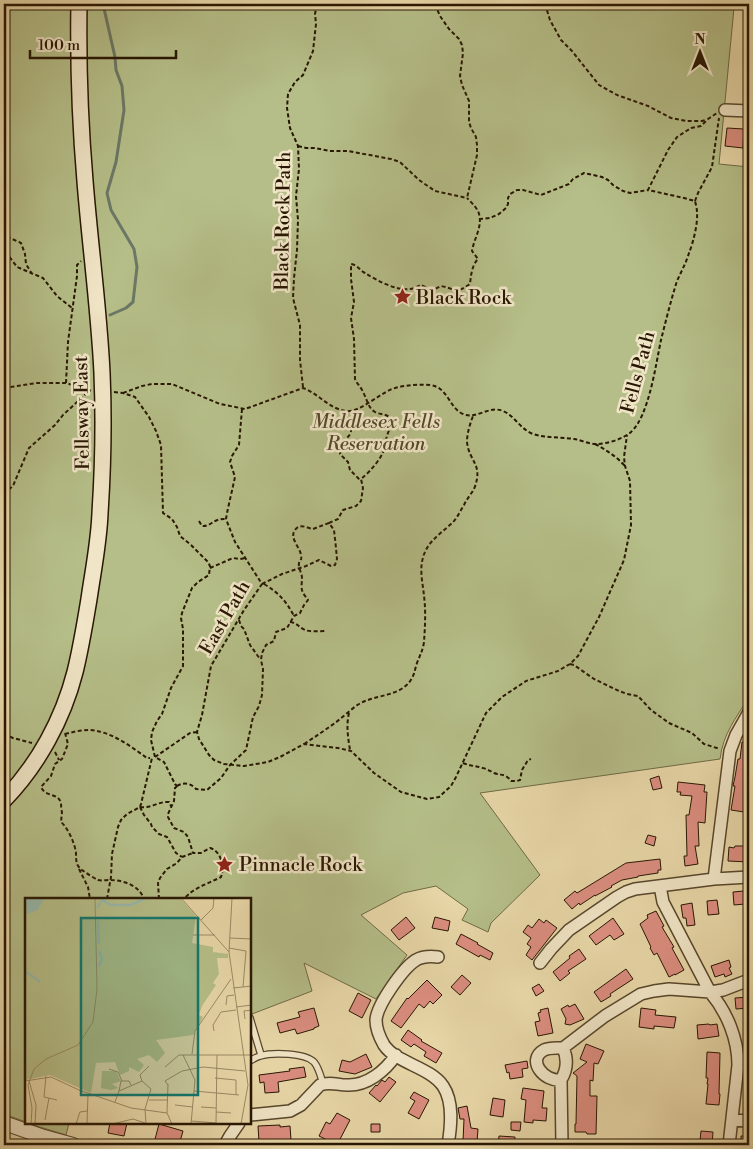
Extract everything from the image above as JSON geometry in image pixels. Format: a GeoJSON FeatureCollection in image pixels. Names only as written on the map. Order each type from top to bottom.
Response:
{"type":"FeatureCollection","features":[{"type":"Feature","properties":{"kind":"main road","name":"Fellsway East"},"geometry":{"type":"LineString","coordinates":[[4,800],[20,782],[45,746],[59,732],[64,706],[76,671],[100,515],[102,374],[82,138],[78,49],[79,4]]}},
{"type":"Feature","properties":{"kind":"street"},"geometry":{"type":"LineString","coordinates":[[725,110],[749,112]]}},
{"type":"Feature","properties":{"kind":"street"},"geometry":{"type":"LineString","coordinates":[[714,879],[729,755],[736,735],[749,712]]}},
{"type":"Feature","properties":{"kind":"street"},"geometry":{"type":"LineString","coordinates":[[540,964],[569,930],[617,897],[631,891],[714,879],[749,877]]}},
{"type":"Feature","properties":{"kind":"street"},"geometry":{"type":"LineString","coordinates":[[660,886],[663,902],[710,992],[718,1003],[736,1044],[738,1065],[729,1145]]}},
{"type":"Feature","properties":{"kind":"street"},"geometry":{"type":"LineString","coordinates":[[438,957],[426,956],[420,958],[406,968],[392,987],[377,1014],[376,1023],[382,1042],[388,1050],[443,1085],[450,1105],[448,1145]]}},
{"type":"Feature","properties":{"kind":"street"},"geometry":{"type":"LineString","coordinates":[[560,1080],[553,1080],[544,1076],[539,1070],[537,1061],[539,1055],[544,1050],[563,1048],[605,1016],[642,994],[669,989],[710,992],[724,990],[749,980]]}},
{"type":"Feature","properties":{"kind":"street"},"geometry":{"type":"LineString","coordinates":[[562,1145],[560,1080],[566,1066],[563,1048]]}},
{"type":"Feature","properties":{"kind":"street"},"geometry":{"type":"LineString","coordinates":[[251,1116],[290,1111],[301,1105],[323,1084],[351,1085],[366,1081],[389,1065],[396,1055]]}},
{"type":"Feature","properties":{"kind":"street"},"geometry":{"type":"LineString","coordinates":[[732,1120],[749,1121]]}},
{"type":"Feature","properties":{"kind":"street"},"geometry":{"type":"LineString","coordinates":[[4,1123],[42,1141],[73,1145]]}},
{"type":"Feature","properties":{"kind":"street"},"geometry":{"type":"LineString","coordinates":[[225,1145],[238,1124]]}},
{"type":"Feature","properties":{"kind":"lane"},"geometry":{"type":"LineString","coordinates":[[251,1021],[261,1055]]}},
{"type":"Feature","properties":{"kind":"lane"},"geometry":{"type":"LineString","coordinates":[[251,1060],[261,1055],[285,1054],[308,1058],[317,1065],[323,1084]]}},
{"type":"Feature","properties":{"kind":"path","name":"Black Rock Path"},"geometry":{"type":"LineString","coordinates":[[303,388],[300,360],[300,325],[294,298],[294,278],[298,250],[296,196],[299,169],[298,146],[290,128],[287,108],[288,94],[294,82],[303,75],[313,51],[317,4]]}},
{"type":"Feature","properties":{"kind":"path"},"geometry":{"type":"LineString","coordinates":[[436,4],[440,16],[449,29],[460,39],[462,46],[460,76],[469,101],[469,122],[476,137],[477,145],[473,175],[467,198]]}},
{"type":"Feature","properties":{"kind":"path"},"geometry":{"type":"LineString","coordinates":[[545,4],[550,20],[561,40],[572,50],[599,85],[617,95],[648,106],[671,118],[686,121],[708,119]]}},
{"type":"Feature","properties":{"kind":"path"},"geometry":{"type":"LineString","coordinates":[[480,219],[490,218],[499,214],[506,208],[510,194],[517,190],[541,195],[569,184],[573,179],[584,174],[602,177],[612,185],[630,193],[648,190],[695,201],[712,167],[719,118],[725,110]]}},
{"type":"Feature","properties":{"kind":"path"},"geometry":{"type":"LineString","coordinates":[[648,190],[668,150],[677,137],[691,128],[701,126],[714,115],[725,110]]}},
{"type":"Feature","properties":{"kind":"path"},"geometry":{"type":"LineString","coordinates":[[298,146],[330,152],[348,151],[400,162],[418,180],[435,191],[467,198],[476,209],[480,219],[472,251],[478,259],[473,268],[470,284],[460,290],[441,286],[427,293],[421,285],[412,289],[399,288],[379,281],[351,264],[354,302],[351,318],[354,338],[355,379],[364,393],[367,403],[376,413],[389,417],[391,423],[382,457],[361,481]]}},
{"type":"Feature","properties":{"kind":"path"},"geometry":{"type":"LineString","coordinates":[[4,171],[6,195],[4,206]]}},
{"type":"Feature","properties":{"kind":"path","name":"Fells Path"},"geometry":{"type":"LineString","coordinates":[[473,416],[489,410],[499,410],[509,414],[532,434],[576,439],[595,444],[617,439],[631,432],[639,423],[646,404],[657,364],[668,308],[694,237],[697,212],[695,201]]}},
{"type":"Feature","properties":{"kind":"path"},"geometry":{"type":"LineString","coordinates":[[4,230],[10,238],[21,243],[26,264],[32,274]]}},
{"type":"Feature","properties":{"kind":"path"},"geometry":{"type":"LineString","coordinates":[[4,255],[8,255],[17,267],[43,278],[56,296],[72,308]]}},
{"type":"Feature","properties":{"kind":"path"},"geometry":{"type":"LineString","coordinates":[[66,383],[68,342],[77,265],[81,261]]}},
{"type":"Feature","properties":{"kind":"path"},"geometry":{"type":"LineString","coordinates":[[4,388],[36,383],[66,383],[90,391],[30,448],[13,486],[7,490],[4,508]]}},
{"type":"Feature","properties":{"kind":"path"},"geometry":{"type":"LineString","coordinates":[[59,732],[98,731],[116,738],[147,758],[155,757],[190,732],[197,732],[209,756],[219,762],[244,766],[268,762],[280,757],[321,733],[360,703],[404,688],[413,677],[424,643],[425,618],[421,564],[424,554],[433,540],[452,524],[474,489],[478,475],[478,468],[467,442],[473,416],[460,413],[445,393],[438,388],[431,385],[403,386],[391,389],[358,410],[348,412],[341,410],[303,388],[242,409],[220,404],[172,384],[152,384],[123,393],[138,400],[159,438],[162,458],[163,513],[172,519],[180,536],[205,558],[210,568],[209,575],[192,588],[182,613],[183,666],[152,732],[151,740],[155,757],[164,762],[177,786]]}},
{"type":"Feature","properties":{"kind":"path"},"geometry":{"type":"LineString","coordinates":[[199,522],[202,526],[207,527],[215,521],[226,520],[235,477],[230,462],[239,445],[242,409]]}},
{"type":"Feature","properties":{"kind":"path"},"geometry":{"type":"LineString","coordinates":[[193,853],[188,837],[184,832],[176,830],[169,821],[168,814],[174,801],[175,788],[180,784],[188,784],[196,789],[206,790],[221,778],[230,765],[247,748],[253,717],[262,696],[262,653],[266,645],[274,641],[276,632],[287,628],[294,616],[300,613],[308,600],[302,591],[299,564],[301,553],[295,544],[294,535],[296,529],[304,526],[313,529],[329,523],[338,519],[344,510],[356,506],[361,501],[363,488],[361,481],[350,470],[348,462],[340,454],[341,443],[351,432],[349,421],[341,410]]}},
{"type":"Feature","properties":{"kind":"path"},"geometry":{"type":"LineString","coordinates":[[304,744],[351,751],[374,773],[394,788],[406,794],[427,799],[439,797],[451,786],[486,713],[502,697],[526,681],[558,671],[570,664],[578,656],[599,617],[624,560],[631,525],[630,481],[624,457],[627,435]]}},
{"type":"Feature","properties":{"kind":"path"},"geometry":{"type":"LineString","coordinates":[[595,444],[613,455],[625,466]]}},
{"type":"Feature","properties":{"kind":"path","name":"East Path"},"geometry":{"type":"LineString","coordinates":[[197,732],[212,666],[216,657],[263,584],[235,542],[226,520]]}},
{"type":"Feature","properties":{"kind":"path"},"geometry":{"type":"LineString","coordinates":[[263,584],[282,574],[320,560],[331,566],[335,565],[337,559],[334,530],[329,523]]}},
{"type":"Feature","properties":{"kind":"path"},"geometry":{"type":"LineString","coordinates":[[210,568],[233,558],[245,558]]}},
{"type":"Feature","properties":{"kind":"path"},"geometry":{"type":"LineString","coordinates":[[263,584],[273,589],[285,600],[294,616]]}},
{"type":"Feature","properties":{"kind":"path"},"geometry":{"type":"LineString","coordinates":[[239,620],[250,645],[261,660]]}},
{"type":"Feature","properties":{"kind":"path"},"geometry":{"type":"LineString","coordinates":[[290,622],[296,623],[302,629],[326,631]]}},
{"type":"Feature","properties":{"kind":"path"},"geometry":{"type":"LineString","coordinates":[[570,664],[594,679],[619,691],[638,696],[651,710],[668,723],[692,733],[704,744],[729,755]]}},
{"type":"Feature","properties":{"kind":"path"},"geometry":{"type":"LineString","coordinates":[[350,711],[348,716],[348,732],[351,751]]}},
{"type":"Feature","properties":{"kind":"path"},"geometry":{"type":"LineString","coordinates":[[59,732],[68,744],[62,759],[55,764],[51,776],[41,787],[45,792],[58,798],[62,806],[60,810],[62,812],[62,822],[71,837],[76,852],[76,862],[88,886],[90,898]]}},
{"type":"Feature","properties":{"kind":"path"},"geometry":{"type":"LineString","coordinates":[[4,734],[45,746]]}},
{"type":"Feature","properties":{"kind":"path"},"geometry":{"type":"LineString","coordinates":[[106,898],[118,827],[121,820],[127,814],[140,806],[152,758]]}},
{"type":"Feature","properties":{"kind":"path"},"geometry":{"type":"LineString","coordinates":[[463,763],[503,774],[511,781],[517,781],[520,780],[522,770],[528,760],[531,759]]}},
{"type":"Feature","properties":{"kind":"path"},"geometry":{"type":"LineString","coordinates":[[140,806],[148,808],[158,803],[168,802],[171,806]]}},
{"type":"Feature","properties":{"kind":"path"},"geometry":{"type":"LineString","coordinates":[[140,806],[152,827],[159,834],[167,837],[176,853],[182,857]]}},
{"type":"Feature","properties":{"kind":"path"},"geometry":{"type":"LineString","coordinates":[[159,898],[158,883],[160,878],[182,857],[213,848],[219,856],[223,871],[221,877],[199,886],[185,898]]}},
{"type":"Feature","properties":{"kind":"path"},"geometry":{"type":"LineString","coordinates":[[78,867],[98,880],[128,883],[140,890],[144,898]]}},
{"type":"Feature","properties":{"kind":"green space","name":"Middlesex Fells Reservation"},"geometry":{"type":"Polygon","coordinates":[[[4,4],[735,4],[719,164],[749,167],[749,697],[727,734],[720,759],[480,793],[540,875],[491,923],[488,932],[462,920],[468,909],[436,886],[403,893],[361,915],[407,955],[376,999],[304,963],[312,991],[252,1014],[251,898],[25,898],[25,1122],[4,1114],[4,4]]]}},
{"type":"Feature","properties":{"kind":"green space"},"geometry":{"type":"Polygon","coordinates":[[[30,1124],[69,1124],[66,1135],[30,1124]]]}},
{"type":"Feature","properties":{"kind":"building"},"geometry":{"type":"Polygon","coordinates":[[[727,128],[744,129],[743,148],[725,146],[727,128]]]}},
{"type":"Feature","properties":{"kind":"building"},"geometry":{"type":"Polygon","coordinates":[[[742,742],[749,742],[749,810],[745,809],[744,812],[731,810],[735,786],[733,786],[742,742]]]}},
{"type":"Feature","properties":{"kind":"building"},"geometry":{"type":"Polygon","coordinates":[[[659,776],[662,788],[653,790],[650,779],[659,776]]]}},
{"type":"Feature","properties":{"kind":"building"},"geometry":{"type":"Polygon","coordinates":[[[678,782],[705,785],[704,792],[707,792],[705,823],[698,822],[699,846],[695,846],[698,864],[685,866],[684,856],[687,856],[686,815],[689,815],[692,796],[680,795],[681,792],[677,792],[678,782]]]}},
{"type":"Feature","properties":{"kind":"building"},"geometry":{"type":"Polygon","coordinates":[[[648,835],[656,837],[654,846],[645,843],[648,835]]]}},
{"type":"Feature","properties":{"kind":"building"},"geometry":{"type":"Polygon","coordinates":[[[735,846],[749,846],[749,862],[728,861],[729,847],[734,848],[735,846]]]}},
{"type":"Feature","properties":{"kind":"building"},"geometry":{"type":"Polygon","coordinates":[[[660,859],[661,870],[658,870],[658,873],[622,880],[580,905],[579,903],[572,909],[564,900],[575,891],[577,893],[626,863],[660,859]]]}},
{"type":"Feature","properties":{"kind":"building"},"geometry":{"type":"Polygon","coordinates":[[[744,891],[745,904],[734,905],[733,892],[744,891]]]}},
{"type":"Feature","properties":{"kind":"building"},"geometry":{"type":"Polygon","coordinates":[[[717,900],[719,914],[708,915],[707,901],[717,900]]]}},
{"type":"Feature","properties":{"kind":"building"},"geometry":{"type":"Polygon","coordinates":[[[692,903],[695,925],[687,926],[686,918],[683,918],[681,905],[692,903]]]}},
{"type":"Feature","properties":{"kind":"building"},"geometry":{"type":"Polygon","coordinates":[[[656,911],[684,970],[669,977],[657,953],[654,955],[650,948],[640,924],[648,918],[647,915],[656,911]]]}},
{"type":"Feature","properties":{"kind":"building"},"geometry":{"type":"Polygon","coordinates":[[[406,917],[415,928],[399,940],[391,930],[406,917]]]}},
{"type":"Feature","properties":{"kind":"building"},"geometry":{"type":"Polygon","coordinates":[[[435,917],[450,921],[448,931],[432,928],[435,917]]]}},
{"type":"Feature","properties":{"kind":"building"},"geometry":{"type":"Polygon","coordinates":[[[613,918],[624,934],[614,940],[610,935],[596,945],[589,936],[613,918]]]}},
{"type":"Feature","properties":{"kind":"building"},"geometry":{"type":"Polygon","coordinates":[[[539,919],[544,923],[546,920],[557,928],[532,960],[526,955],[531,947],[527,944],[531,938],[523,932],[528,925],[532,928],[539,919]]]}},
{"type":"Feature","properties":{"kind":"building"},"geometry":{"type":"Polygon","coordinates":[[[461,934],[493,953],[490,960],[480,955],[479,957],[456,944],[461,934]]]}},
{"type":"Feature","properties":{"kind":"building"},"geometry":{"type":"Polygon","coordinates":[[[579,949],[586,959],[568,971],[570,973],[560,981],[553,972],[579,949]]]}},
{"type":"Feature","properties":{"kind":"building"},"geometry":{"type":"Polygon","coordinates":[[[729,960],[731,967],[729,968],[732,974],[725,977],[724,974],[715,977],[711,966],[729,960]]]}},
{"type":"Feature","properties":{"kind":"building"},"geometry":{"type":"Polygon","coordinates":[[[626,969],[633,979],[601,1002],[594,992],[626,969]]]}},
{"type":"Feature","properties":{"kind":"building"},"geometry":{"type":"Polygon","coordinates":[[[462,975],[471,983],[460,995],[451,987],[462,975]]]}},
{"type":"Feature","properties":{"kind":"building"},"geometry":{"type":"Polygon","coordinates":[[[427,980],[442,995],[433,1004],[430,1001],[424,1008],[419,1004],[401,1028],[391,1021],[407,998],[427,980]]]}},
{"type":"Feature","properties":{"kind":"building"},"geometry":{"type":"Polygon","coordinates":[[[539,984],[544,991],[536,996],[532,988],[539,984]]]}},
{"type":"Feature","properties":{"kind":"building"},"geometry":{"type":"Polygon","coordinates":[[[358,993],[371,1000],[362,1018],[349,1011],[358,993]]]}},
{"type":"Feature","properties":{"kind":"building"},"geometry":{"type":"Polygon","coordinates":[[[749,997],[749,1008],[736,1009],[735,998],[749,997]]]}},
{"type":"Feature","properties":{"kind":"building"},"geometry":{"type":"Polygon","coordinates":[[[575,1004],[584,1019],[570,1025],[565,1024],[566,1019],[561,1009],[575,1004]]]}},
{"type":"Feature","properties":{"kind":"building"},"geometry":{"type":"Polygon","coordinates":[[[314,1008],[319,1026],[297,1034],[295,1029],[280,1033],[277,1023],[300,1017],[298,1012],[314,1008]]]}},
{"type":"Feature","properties":{"kind":"building"},"geometry":{"type":"Polygon","coordinates":[[[548,1008],[553,1033],[538,1036],[535,1022],[540,1021],[538,1013],[541,1012],[540,1010],[548,1008]]]}},
{"type":"Feature","properties":{"kind":"building"},"geometry":{"type":"Polygon","coordinates":[[[641,1008],[656,1010],[655,1015],[676,1017],[674,1028],[654,1026],[654,1029],[639,1027],[641,1008]]]}},
{"type":"Feature","properties":{"kind":"building"},"geometry":{"type":"Polygon","coordinates":[[[717,1024],[719,1036],[698,1039],[697,1025],[717,1024]]]}},
{"type":"Feature","properties":{"kind":"building"},"geometry":{"type":"Polygon","coordinates":[[[408,1030],[421,1041],[442,1053],[436,1063],[424,1056],[426,1052],[414,1044],[411,1047],[401,1040],[408,1030]]]}},
{"type":"Feature","properties":{"kind":"building"},"geometry":{"type":"Polygon","coordinates":[[[586,1044],[604,1051],[598,1064],[594,1063],[593,1081],[590,1080],[590,1096],[597,1096],[596,1134],[575,1132],[577,1076],[573,1073],[587,1062],[580,1059],[586,1044]]]}},
{"type":"Feature","properties":{"kind":"building"},"geometry":{"type":"Polygon","coordinates":[[[707,1052],[720,1053],[719,1105],[706,1104],[708,1084],[708,1078],[706,1078],[707,1052]]]}},
{"type":"Feature","properties":{"kind":"building"},"geometry":{"type":"Polygon","coordinates":[[[366,1054],[372,1067],[355,1074],[339,1071],[342,1060],[350,1062],[366,1054]]]}},
{"type":"Feature","properties":{"kind":"building"},"geometry":{"type":"Polygon","coordinates":[[[527,1061],[528,1068],[522,1069],[523,1077],[510,1079],[505,1065],[527,1061]]]}},
{"type":"Feature","properties":{"kind":"building"},"geometry":{"type":"Polygon","coordinates":[[[304,1067],[306,1077],[278,1082],[279,1092],[265,1093],[264,1082],[260,1083],[259,1075],[304,1067]]]}},
{"type":"Feature","properties":{"kind":"building"},"geometry":{"type":"Polygon","coordinates":[[[389,1077],[396,1082],[380,1102],[369,1093],[382,1080],[385,1082],[389,1077]]]}},
{"type":"Feature","properties":{"kind":"building"},"geometry":{"type":"Polygon","coordinates":[[[523,1088],[544,1091],[542,1108],[547,1108],[546,1121],[533,1120],[533,1123],[524,1122],[526,1100],[521,1099],[523,1088]]]}},
{"type":"Feature","properties":{"kind":"building"},"geometry":{"type":"Polygon","coordinates":[[[414,1092],[429,1100],[419,1119],[408,1113],[415,1101],[410,1098],[414,1092]]]}},
{"type":"Feature","properties":{"kind":"building"},"geometry":{"type":"Polygon","coordinates":[[[493,1098],[505,1100],[503,1117],[490,1115],[493,1098]]]}},
{"type":"Feature","properties":{"kind":"building"},"geometry":{"type":"Polygon","coordinates":[[[467,1106],[471,1128],[478,1129],[477,1142],[463,1141],[464,1119],[460,1119],[458,1108],[467,1106]]]}},
{"type":"Feature","properties":{"kind":"building"},"geometry":{"type":"Polygon","coordinates":[[[337,1113],[350,1120],[337,1145],[319,1136],[326,1122],[330,1124],[337,1113]]]}},
{"type":"Feature","properties":{"kind":"building"},"geometry":{"type":"Polygon","coordinates":[[[511,1122],[521,1122],[520,1131],[511,1130],[511,1122]]]}},
{"type":"Feature","properties":{"kind":"building"},"geometry":{"type":"Polygon","coordinates":[[[110,1124],[127,1124],[124,1136],[108,1133],[110,1124]]]}},
{"type":"Feature","properties":{"kind":"building"},"geometry":{"type":"Polygon","coordinates":[[[159,1124],[183,1131],[179,1145],[154,1143],[159,1124]]]}},
{"type":"Feature","properties":{"kind":"building"},"geometry":{"type":"Polygon","coordinates":[[[371,1124],[380,1124],[380,1132],[371,1132],[371,1124]]]}},
{"type":"Feature","properties":{"kind":"building"},"geometry":{"type":"Polygon","coordinates":[[[280,1125],[280,1127],[290,1126],[291,1140],[259,1142],[258,1126],[280,1125]]]}},
{"type":"Feature","properties":{"kind":"building"},"geometry":{"type":"Polygon","coordinates":[[[701,1131],[713,1132],[712,1145],[701,1145],[701,1131]]]}},
{"type":"Feature","properties":{"kind":"building"},"geometry":{"type":"Polygon","coordinates":[[[499,1136],[515,1137],[515,1145],[498,1145],[499,1136]]]}},
{"type":"Feature","properties":{"kind":"building"},"geometry":{"type":"Polygon","coordinates":[[[741,1136],[749,1136],[749,1145],[741,1145],[741,1136]]]}},
{"type":"Feature","properties":{"kind":"waterway"},"geometry":{"type":"LineString","coordinates":[[103,4],[115,57],[116,70],[122,86],[124,110],[116,162],[107,193],[111,210],[134,249],[137,267],[133,302],[126,308],[110,315]]}},
{"type":"Feature","properties":{"kind":"place","name":"Black Rock"},"geometry":{"type":"Point","coordinates":[402,297]}},
{"type":"Feature","properties":{"kind":"place","name":"Pinnacle Rock"},"geometry":{"type":"Point","coordinates":[225,864]}}]}
